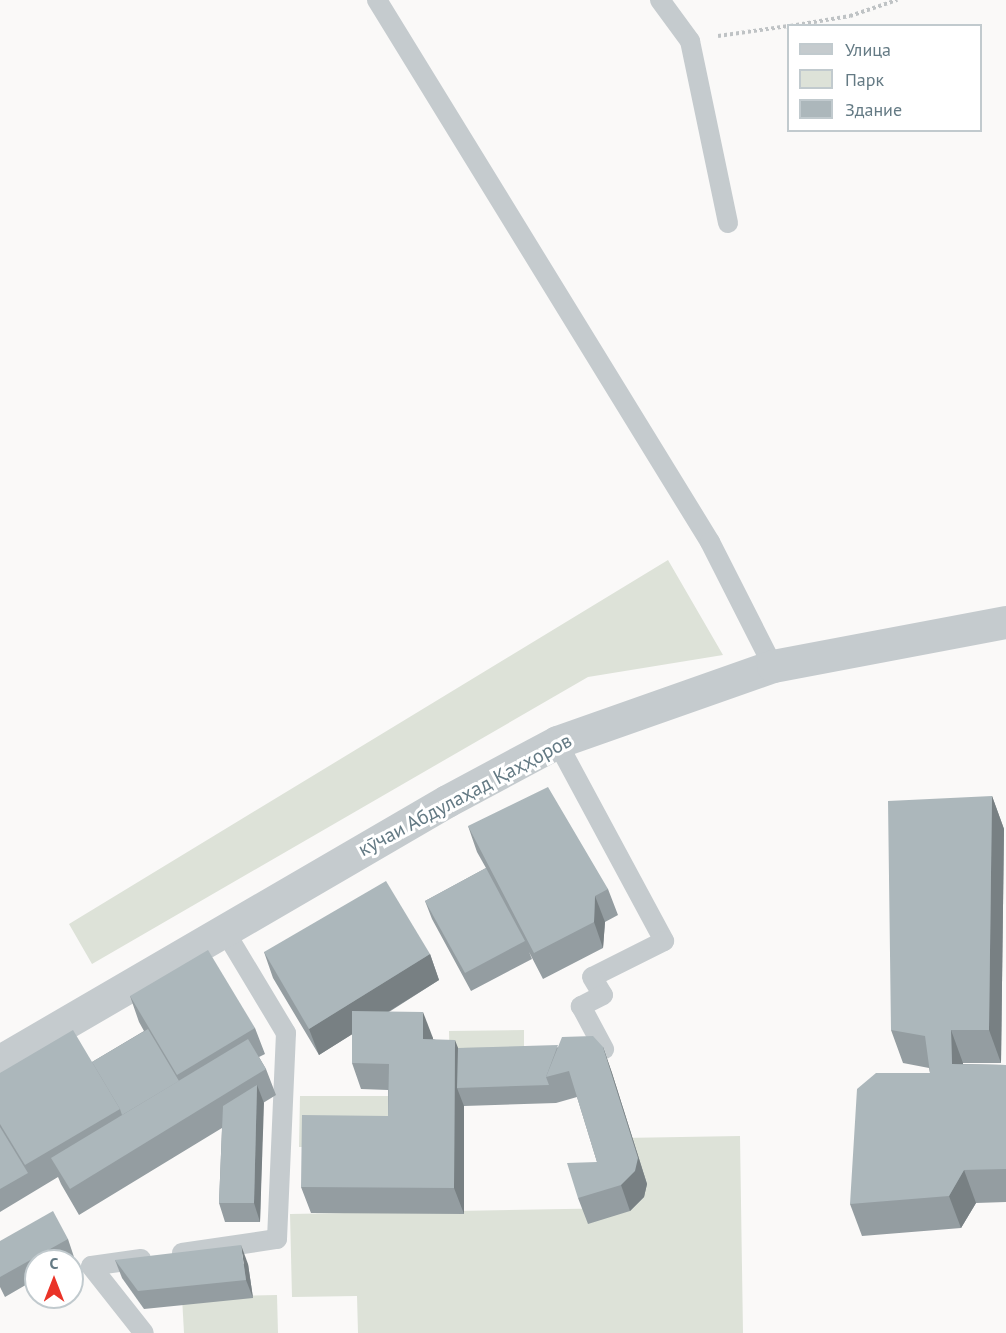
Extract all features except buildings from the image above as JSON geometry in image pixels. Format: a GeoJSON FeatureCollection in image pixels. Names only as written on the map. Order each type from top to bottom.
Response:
{"type":"FeatureCollection","features":[{"type":"Feature","properties":{"kind":"street","name":"кӯчаи Абдулаҳад Қаҳҳоров"},"geometry":{"type":"LineString","coordinates":[[0,1061],[447,801],[557,742],[773,666],[1006,622]]}},
{"type":"Feature","properties":{"kind":"lane"},"geometry":{"type":"LineString","coordinates":[[377,0],[710,542],[773,666]]}},
{"type":"Feature","properties":{"kind":"lane"},"geometry":{"type":"LineString","coordinates":[[660,0],[690,41],[728,223]]}},
{"type":"Feature","properties":{"kind":"lane"},"geometry":{"type":"LineString","coordinates":[[557,742],[664,941],[592,977],[603,995],[581,1006],[604,1049]]}},
{"type":"Feature","properties":{"kind":"lane"},"geometry":{"type":"LineString","coordinates":[[144,1333],[91,1266],[277,1239],[286,1033],[224,930]]}},
{"type":"Feature","properties":{"kind":"path"},"geometry":{"type":"LineString","coordinates":[[801,24],[850,16],[897,0]]}},
{"type":"Feature","properties":{"kind":"path"},"geometry":{"type":"LineString","coordinates":[[690,41],[787,26]]}},
{"type":"Feature","properties":{"kind":"green space"},"geometry":{"type":"Polygon","coordinates":[[[668,560],[723,655],[588,677],[92,964],[69,924],[668,560]]]}},
{"type":"Feature","properties":{"kind":"green space"},"geometry":{"type":"Polygon","coordinates":[[[524,1030],[524,1075],[450,1076],[449,1031],[524,1030]]]}},
{"type":"Feature","properties":{"kind":"green space"},"geometry":{"type":"Polygon","coordinates":[[[300,1096],[413,1096],[413,1148],[299,1147],[300,1096]]]}},
{"type":"Feature","properties":{"kind":"green space"},"geometry":{"type":"Polygon","coordinates":[[[740,1136],[743,1333],[358,1333],[357,1296],[292,1297],[290,1214],[623,1208],[622,1138],[740,1136]]]}},
{"type":"Feature","properties":{"kind":"green space"},"geometry":{"type":"Polygon","coordinates":[[[277,1295],[278,1333],[184,1333],[182,1297],[277,1295]]]}}]}
